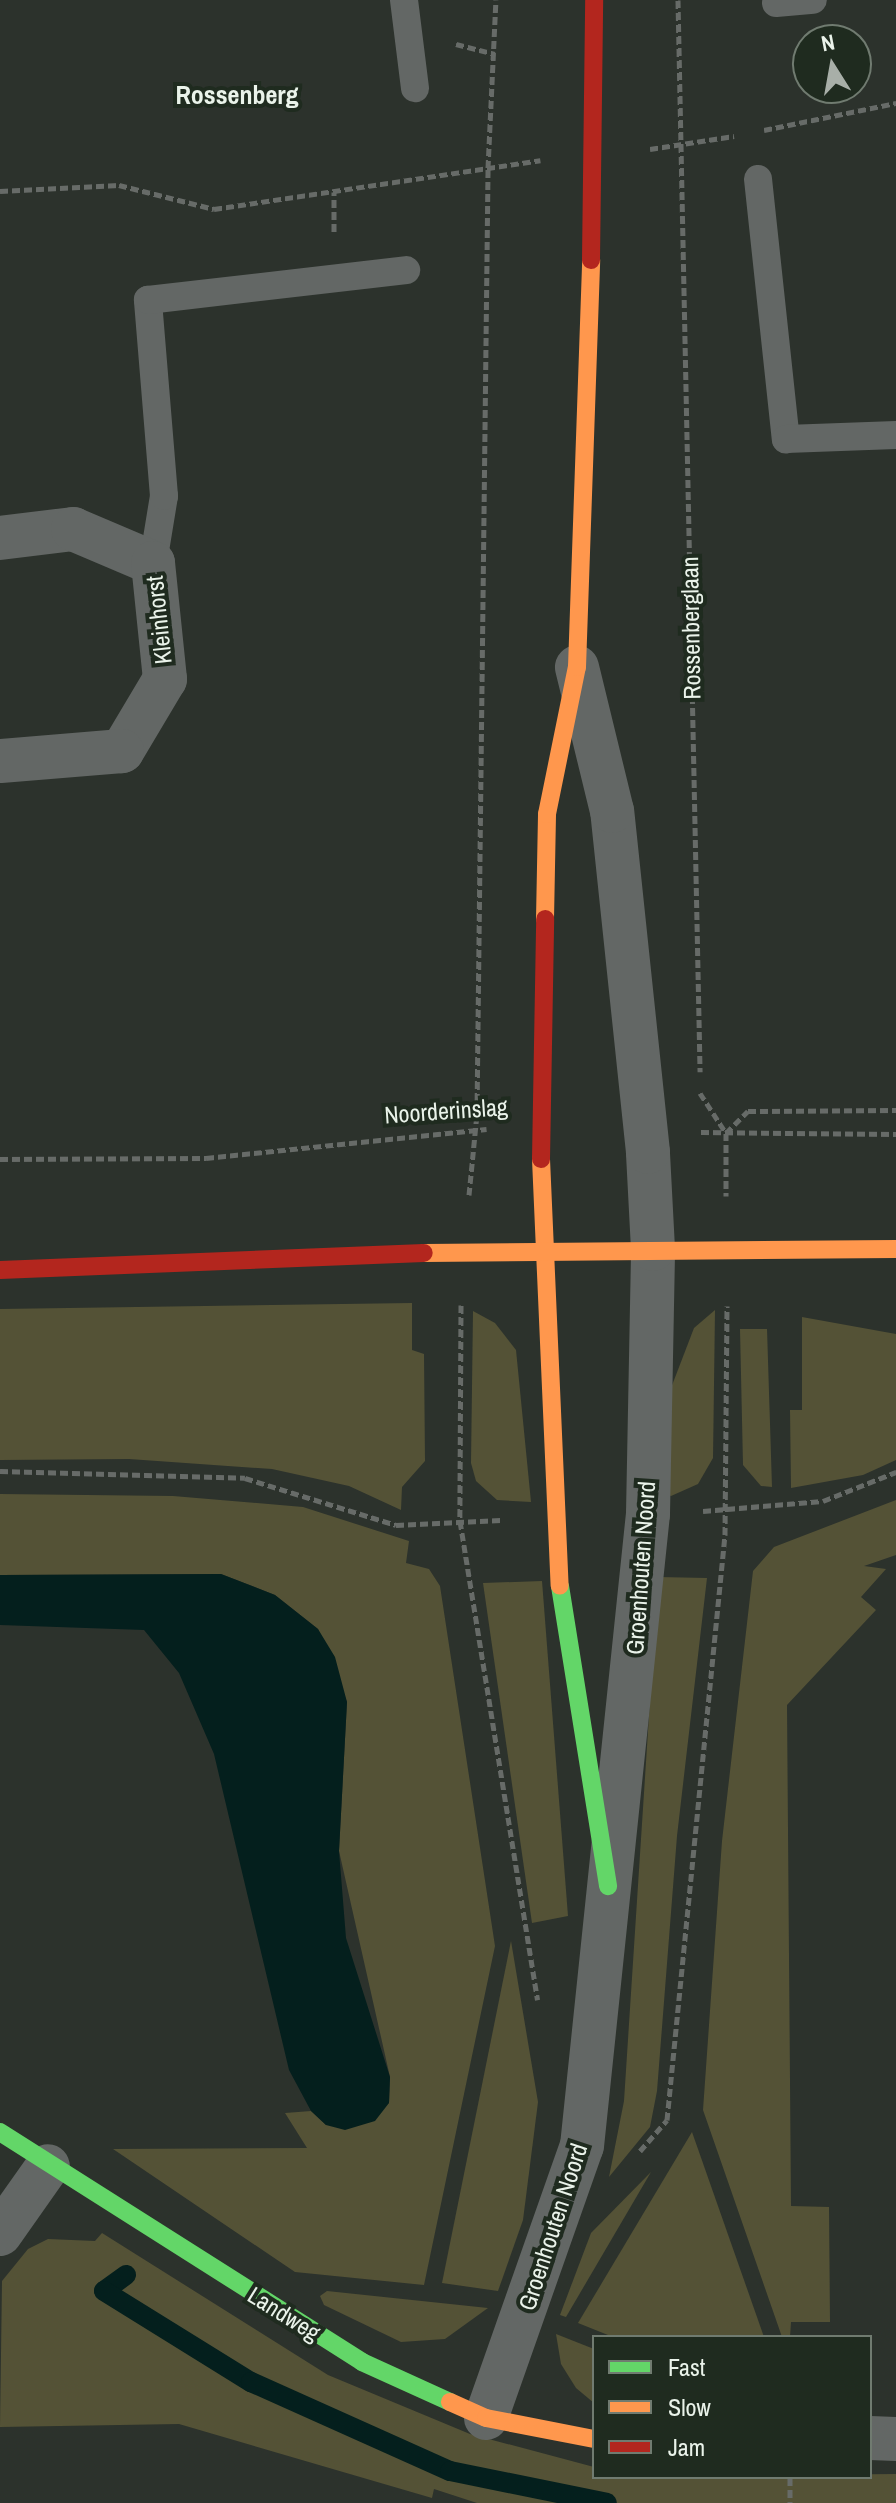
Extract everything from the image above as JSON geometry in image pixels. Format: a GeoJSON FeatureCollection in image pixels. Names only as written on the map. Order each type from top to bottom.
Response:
{"type":"FeatureCollection","features":[{"type":"Feature","properties":{"kind":"street"},"geometry":{"type":"LineString","coordinates":[[540,1251],[547,814],[577,667],[595,151],[594,0]]}},
{"type":"Feature","properties":{"kind":"street","name":"Kleinhorst"},"geometry":{"type":"LineString","coordinates":[[0,538],[73,529],[153,563],[165,679],[122,751],[0,761]]}},
{"type":"Feature","properties":{"kind":"street"},"geometry":{"type":"LineString","coordinates":[[577,667],[612,811],[646,1131],[653,1249]]}},
{"type":"Feature","properties":{"kind":"street","name":"Groenhouten Noord"},"geometry":{"type":"LineString","coordinates":[[486,2418],[582,2146],[644,1576],[653,1249]]}},
{"type":"Feature","properties":{"kind":"street"},"geometry":{"type":"LineString","coordinates":[[0,1270],[466,1251],[896,1249]]}},
{"type":"Feature","properties":{"kind":"street","name":"Groenhouten Noord"},"geometry":{"type":"LineString","coordinates":[[540,1251],[561,1605],[608,1886]]}},
{"type":"Feature","properties":{"kind":"street","name":"Landweg"},"geometry":{"type":"LineString","coordinates":[[0,2132],[48,2166],[362,2362],[486,2418],[592,2439]]}},
{"type":"Feature","properties":{"kind":"street"},"geometry":{"type":"LineString","coordinates":[[0,2234],[48,2166]]}},
{"type":"Feature","properties":{"kind":"street"},"geometry":{"type":"LineString","coordinates":[[872,2438],[896,2439]]}},
{"type":"Feature","properties":{"kind":"lane"},"geometry":{"type":"LineString","coordinates":[[404,0],[415,88]]}},
{"type":"Feature","properties":{"kind":"lane"},"geometry":{"type":"LineString","coordinates":[[776,3],[813,0]]}},
{"type":"Feature","properties":{"kind":"lane"},"geometry":{"type":"LineString","coordinates":[[758,179],[786,439],[896,435]]}},
{"type":"Feature","properties":{"kind":"lane"},"geometry":{"type":"LineString","coordinates":[[153,563],[164,496],[148,300],[406,270]]}},
{"type":"Feature","properties":{"kind":"path"},"geometry":{"type":"LineString","coordinates":[[496,0],[488,168],[475,1129],[466,1251],[460,1521],[539,2004]]}},
{"type":"Feature","properties":{"kind":"path","name":"Rossenberglaan"},"geometry":{"type":"LineString","coordinates":[[678,0],[700,1093],[726,1133]]}},
{"type":"Feature","properties":{"kind":"path"},"geometry":{"type":"LineString","coordinates":[[752,133],[896,103]]}},
{"type":"Feature","properties":{"kind":"path"},"geometry":{"type":"LineString","coordinates":[[0,191],[119,185],[214,209],[595,151],[682,147],[738,136]]}},
{"type":"Feature","properties":{"kind":"path"},"geometry":{"type":"LineString","coordinates":[[636,2156],[667,2120],[726,1522],[726,1133],[748,1111],[896,1110]]}},
{"type":"Feature","properties":{"kind":"path","name":"Noorderinslag"},"geometry":{"type":"LineString","coordinates":[[0,1159],[206,1158],[475,1129],[540,1130]]}},
{"type":"Feature","properties":{"kind":"path"},"geometry":{"type":"LineString","coordinates":[[646,1131],[896,1134]]}},
{"type":"Feature","properties":{"kind":"path"},"geometry":{"type":"LineString","coordinates":[[0,1471],[245,1478],[396,1525],[460,1521]]}},
{"type":"Feature","properties":{"kind":"path"},"geometry":{"type":"LineString","coordinates":[[790,2479],[790,2503]]}},
{"type":"Feature","properties":{"kind":"shaded area"},"geometry":{"type":"Polygon","coordinates":[[[412,1303],[412,1350],[424,1354],[425,1461],[402,1487],[401,1510],[349,1486],[272,1469],[129,1459],[0,1460],[0,1309],[412,1303]]]}},
{"type":"Feature","properties":{"kind":"shaded area"},"geometry":{"type":"Polygon","coordinates":[[[715,1310],[713,1458],[698,1484],[671,1496],[666,1494],[671,1388],[694,1328],[715,1310]]]}},
{"type":"Feature","properties":{"kind":"shaded area"},"geometry":{"type":"Polygon","coordinates":[[[473,1311],[495,1323],[516,1350],[531,1502],[497,1500],[476,1481],[471,1463],[473,1311]]]}},
{"type":"Feature","properties":{"kind":"shaded area"},"geometry":{"type":"Polygon","coordinates":[[[802,1317],[896,1334],[896,1460],[863,1475],[791,1488],[790,1410],[802,1410],[802,1317]]]}},
{"type":"Feature","properties":{"kind":"shaded area"},"geometry":{"type":"Polygon","coordinates":[[[740,1329],[767,1329],[772,1487],[761,1486],[743,1465],[740,1329]]]}},
{"type":"Feature","properties":{"kind":"shaded area"},"geometry":{"type":"Polygon","coordinates":[[[0,1494],[173,1496],[303,1507],[409,1541],[406,1563],[429,1569],[440,1586],[495,1946],[424,2285],[295,2272],[113,2149],[307,2148],[285,2113],[311,2111],[326,2125],[389,2103],[390,2077],[339,1851],[347,1702],[318,1629],[275,1595],[221,1574],[0,1575],[0,1494]]]}},
{"type":"Feature","properties":{"kind":"shaded area"},"geometry":{"type":"Polygon","coordinates":[[[896,1500],[896,1555],[864,1566],[886,1569],[861,1597],[876,1610],[787,1705],[791,2206],[829,2207],[830,2322],[791,2322],[790,2335],[781,2335],[703,2110],[722,1841],[753,1571],[774,1547],[896,1500]]]}},
{"type":"Feature","properties":{"kind":"shaded area"},"geometry":{"type":"Polygon","coordinates":[[[658,1577],[707,1578],[677,1836],[657,2091],[650,2127],[609,2177],[624,2101],[658,1577]]]}},
{"type":"Feature","properties":{"kind":"shaded area"},"geometry":{"type":"Polygon","coordinates":[[[542,1581],[568,1916],[532,1923],[483,1583],[542,1581]]]}},
{"type":"Feature","properties":{"kind":"shaded area"},"geometry":{"type":"Polygon","coordinates":[[[511,1941],[538,2102],[523,2220],[498,2291],[442,2283],[511,1941]]]}},
{"type":"Feature","properties":{"kind":"shaded area"},"geometry":{"type":"Polygon","coordinates":[[[692,2132],[763,2335],[608,2335],[578,2323],[692,2132]]]}},
{"type":"Feature","properties":{"kind":"shaded area"},"geometry":{"type":"Polygon","coordinates":[[[651,2172],[566,2317],[560,2315],[591,2233],[651,2172]]]}},
{"type":"Feature","properties":{"kind":"shaded area"},"geometry":{"type":"Polygon","coordinates":[[[102,2233],[328,2375],[470,2434],[592,2466],[592,2479],[872,2479],[872,2474],[896,2474],[896,2503],[477,2503],[434,2489],[432,2498],[179,2424],[0,2427],[2,2281],[28,2249],[48,2239],[95,2241],[102,2233]]]}},
{"type":"Feature","properties":{"kind":"shaded area"},"geometry":{"type":"Polygon","coordinates":[[[327,2291],[488,2308],[445,2339],[401,2342],[324,2305],[320,2296],[327,2291]]]}},
{"type":"Feature","properties":{"kind":"shaded area"},"geometry":{"type":"Polygon","coordinates":[[[556,2334],[592,2348],[592,2401],[576,2388],[561,2364],[556,2334]]]}},
{"type":"Feature","properties":{"kind":"water"},"geometry":{"type":"Polygon","coordinates":[[[221,1574],[275,1595],[318,1629],[335,1657],[347,1702],[339,1851],[346,1938],[390,2077],[389,2103],[375,2121],[345,2130],[326,2125],[311,2111],[289,2070],[214,1754],[179,1673],[144,1630],[0,1625],[0,1575],[221,1574]]]}},
{"type":"Feature","properties":{"kind":"waterway"},"geometry":{"type":"LineString","coordinates":[[126,2275],[104,2291],[251,2382],[450,2471],[607,2503]]}},
{"type":"Feature","properties":{"kind":"traffic: fast"},"geometry":{"type":"LineString","coordinates":[[560,1586],[608,1886]]}},
{"type":"Feature","properties":{"kind":"traffic: fast"},"geometry":{"type":"LineString","coordinates":[[0,2132],[362,2362],[450,2402]]}},
{"type":"Feature","properties":{"kind":"traffic: slow"},"geometry":{"type":"LineString","coordinates":[[545,919],[547,814],[577,667],[591,260]]}},
{"type":"Feature","properties":{"kind":"traffic: slow"},"geometry":{"type":"LineString","coordinates":[[541,1159],[560,1586]]}},
{"type":"Feature","properties":{"kind":"traffic: slow"},"geometry":{"type":"LineString","coordinates":[[424,1253],[896,1249]]}},
{"type":"Feature","properties":{"kind":"traffic: slow"},"geometry":{"type":"LineString","coordinates":[[450,2402],[486,2418],[592,2439]]}},
{"type":"Feature","properties":{"kind":"traffic: jam"},"geometry":{"type":"LineString","coordinates":[[591,260],[594,0]]}},
{"type":"Feature","properties":{"kind":"traffic: jam"},"geometry":{"type":"LineString","coordinates":[[541,1159],[545,919]]}},
{"type":"Feature","properties":{"kind":"traffic: jam"},"geometry":{"type":"LineString","coordinates":[[0,1270],[424,1253]]}},
{"type":"Feature","properties":{"kind":"district","name":"Rossenberg"},"geometry":{"type":"Point","coordinates":[237,95]}}]}
